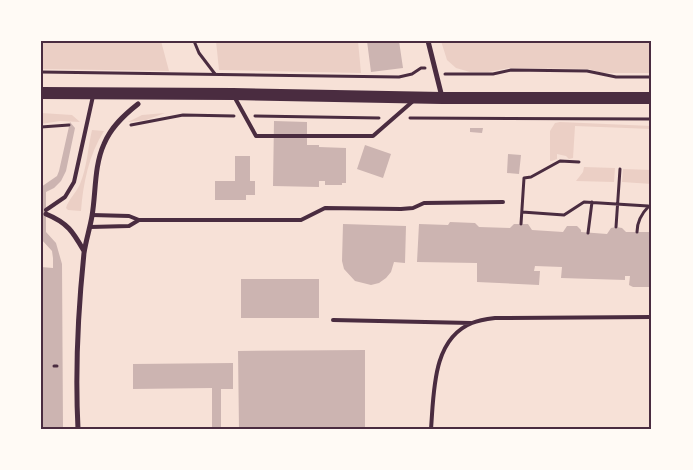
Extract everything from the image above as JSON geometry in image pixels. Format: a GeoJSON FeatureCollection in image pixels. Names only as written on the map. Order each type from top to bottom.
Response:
{"type":"FeatureCollection","features":[{"type":"Feature","properties":{"kind":"main road"},"geometry":{"type":"LineString","coordinates":[[41,93],[442,98],[652,98]]}},
{"type":"Feature","properties":{"kind":"main road"},"geometry":{"type":"LineString","coordinates":[[138,104],[153,93]]}},
{"type":"Feature","properties":{"kind":"street"},"geometry":{"type":"LineString","coordinates":[[428,41],[442,98]]}},
{"type":"Feature","properties":{"kind":"street"},"geometry":{"type":"LineString","coordinates":[[78,429],[76,380],[84,252],[90,227],[100,158],[103,146],[114,127],[126,113],[138,104]]}},
{"type":"Feature","properties":{"kind":"street"},"geometry":{"type":"LineString","coordinates":[[46,212],[62,221],[69,228],[84,252]]}},
{"type":"Feature","properties":{"kind":"lane"},"geometry":{"type":"LineString","coordinates":[[46,212],[65,197],[74,182],[93,94]]}},
{"type":"Feature","properties":{"kind":"lane"},"geometry":{"type":"LineString","coordinates":[[233,94],[256,136],[374,136],[418,97]]}},
{"type":"Feature","properties":{"kind":"lane"},"geometry":{"type":"LineString","coordinates":[[92,215],[129,216],[139,220],[302,220],[325,208],[401,209],[413,208],[424,203],[503,202]]}},
{"type":"Feature","properties":{"kind":"lane"},"geometry":{"type":"LineString","coordinates":[[90,227],[129,226],[139,220]]}},
{"type":"Feature","properties":{"kind":"lane"},"geometry":{"type":"LineString","coordinates":[[333,320],[471,323],[495,318],[652,317]]}},
{"type":"Feature","properties":{"kind":"lane"},"geometry":{"type":"LineString","coordinates":[[431,429],[436,372],[443,350],[456,334],[471,323]]}},
{"type":"Feature","properties":{"kind":"path"},"geometry":{"type":"LineString","coordinates":[[194,41],[199,53],[215,75]]}},
{"type":"Feature","properties":{"kind":"path"},"geometry":{"type":"LineString","coordinates":[[41,72],[399,77],[412,74],[421,68],[427,68],[436,73],[473,75],[520,70],[587,71],[608,76],[652,77]]}},
{"type":"Feature","properties":{"kind":"path"},"geometry":{"type":"LineString","coordinates":[[114,127],[142,124],[182,115],[652,119]]}},
{"type":"Feature","properties":{"kind":"path"},"geometry":{"type":"LineString","coordinates":[[41,127],[69,125]]}},
{"type":"Feature","properties":{"kind":"path"},"geometry":{"type":"LineString","coordinates":[[521,224],[524,178],[531,177],[560,161],[579,162]]}},
{"type":"Feature","properties":{"kind":"path"},"geometry":{"type":"LineString","coordinates":[[616,228],[616,204],[620,168]]}},
{"type":"Feature","properties":{"kind":"path"},"geometry":{"type":"LineString","coordinates":[[522,212],[564,215],[584,202],[651,207]]}},
{"type":"Feature","properties":{"kind":"path"},"geometry":{"type":"LineString","coordinates":[[588,233],[592,202]]}},
{"type":"Feature","properties":{"kind":"path"},"geometry":{"type":"LineString","coordinates":[[637,232],[643,213],[651,207]]}},
{"type":"Feature","properties":{"kind":"shaded area"},"geometry":{"type":"Polygon","coordinates":[[[41,41],[161,41],[169,71],[41,69],[41,41]]]}},
{"type":"Feature","properties":{"kind":"shaded area"},"geometry":{"type":"Polygon","coordinates":[[[216,41],[358,41],[361,73],[219,70],[216,41]]]}},
{"type":"Feature","properties":{"kind":"shaded area"},"geometry":{"type":"Polygon","coordinates":[[[441,41],[652,41],[652,73],[602,73],[589,69],[509,68],[488,72],[470,72],[456,68],[447,60],[441,41]]]}},
{"type":"Feature","properties":{"kind":"shaded area"},"geometry":{"type":"Polygon","coordinates":[[[41,113],[72,115],[80,122],[60,121],[41,124],[41,113]]]}},
{"type":"Feature","properties":{"kind":"shaded area"},"geometry":{"type":"Polygon","coordinates":[[[165,113],[146,120],[128,122],[142,115],[165,113]]]}},
{"type":"Feature","properties":{"kind":"shaded area"},"geometry":{"type":"Polygon","coordinates":[[[555,123],[652,126],[652,129],[575,126],[573,158],[569,159],[566,156],[557,154],[557,159],[550,161],[550,131],[555,123]]]}},
{"type":"Feature","properties":{"kind":"shaded area"},"geometry":{"type":"Polygon","coordinates":[[[92,130],[104,131],[94,149],[83,190],[81,211],[68,210],[66,208],[67,205],[82,178],[92,130]]]}},
{"type":"Feature","properties":{"kind":"shaded area"},"geometry":{"type":"Polygon","coordinates":[[[584,167],[615,168],[614,182],[576,181],[583,172],[584,167]]]}},
{"type":"Feature","properties":{"kind":"shaded area"},"geometry":{"type":"Polygon","coordinates":[[[623,169],[652,170],[652,184],[622,182],[623,169]]]}},
{"type":"Feature","properties":{"kind":"building"},"geometry":{"type":"Polygon","coordinates":[[[367,41],[399,41],[403,68],[371,72],[367,41]]]}},
{"type":"Feature","properties":{"kind":"building"},"geometry":{"type":"Polygon","coordinates":[[[274,121],[307,122],[307,145],[346,148],[346,183],[342,183],[342,185],[325,185],[325,181],[319,181],[319,187],[273,186],[274,121]]]}},
{"type":"Feature","properties":{"kind":"building"},"geometry":{"type":"Polygon","coordinates":[[[70,122],[75,128],[66,171],[61,181],[54,188],[46,192],[46,232],[56,243],[62,264],[63,429],[41,429],[41,267],[53,268],[53,258],[52,251],[41,239],[41,187],[57,176],[70,122]]]}},
{"type":"Feature","properties":{"kind":"building"},"geometry":{"type":"Polygon","coordinates":[[[470,128],[483,128],[482,133],[470,132],[470,128]]]}},
{"type":"Feature","properties":{"kind":"building"},"geometry":{"type":"Polygon","coordinates":[[[365,145],[391,154],[383,178],[357,169],[365,145]]]}},
{"type":"Feature","properties":{"kind":"building"},"geometry":{"type":"Polygon","coordinates":[[[508,154],[521,155],[519,174],[507,173],[508,154]]]}},
{"type":"Feature","properties":{"kind":"building"},"geometry":{"type":"Polygon","coordinates":[[[235,156],[250,156],[250,181],[255,181],[255,195],[246,195],[246,200],[215,200],[215,181],[235,181],[235,156]]]}},
{"type":"Feature","properties":{"kind":"building"},"geometry":{"type":"Polygon","coordinates":[[[450,222],[475,223],[479,227],[510,228],[514,224],[528,224],[532,230],[563,232],[567,226],[577,226],[581,232],[607,234],[611,228],[616,227],[622,228],[626,232],[651,232],[652,287],[633,287],[629,285],[630,276],[625,276],[625,280],[561,278],[562,267],[535,266],[534,271],[540,271],[539,285],[477,282],[477,263],[417,262],[419,224],[448,225],[450,222]]]}},
{"type":"Feature","properties":{"kind":"building"},"geometry":{"type":"Polygon","coordinates":[[[343,224],[406,226],[405,263],[394,262],[391,272],[379,283],[371,285],[355,281],[344,269],[342,261],[343,224]]]}},
{"type":"Feature","properties":{"kind":"building"},"geometry":{"type":"Polygon","coordinates":[[[241,279],[319,279],[319,318],[241,318],[241,279]]]}},
{"type":"Feature","properties":{"kind":"building"},"geometry":{"type":"Polygon","coordinates":[[[365,350],[365,429],[239,429],[238,351],[365,350]]]}},
{"type":"Feature","properties":{"kind":"building"},"geometry":{"type":"Polygon","coordinates":[[[233,363],[233,389],[221,389],[221,429],[212,429],[212,388],[133,389],[133,364],[233,363]]]}}]}
